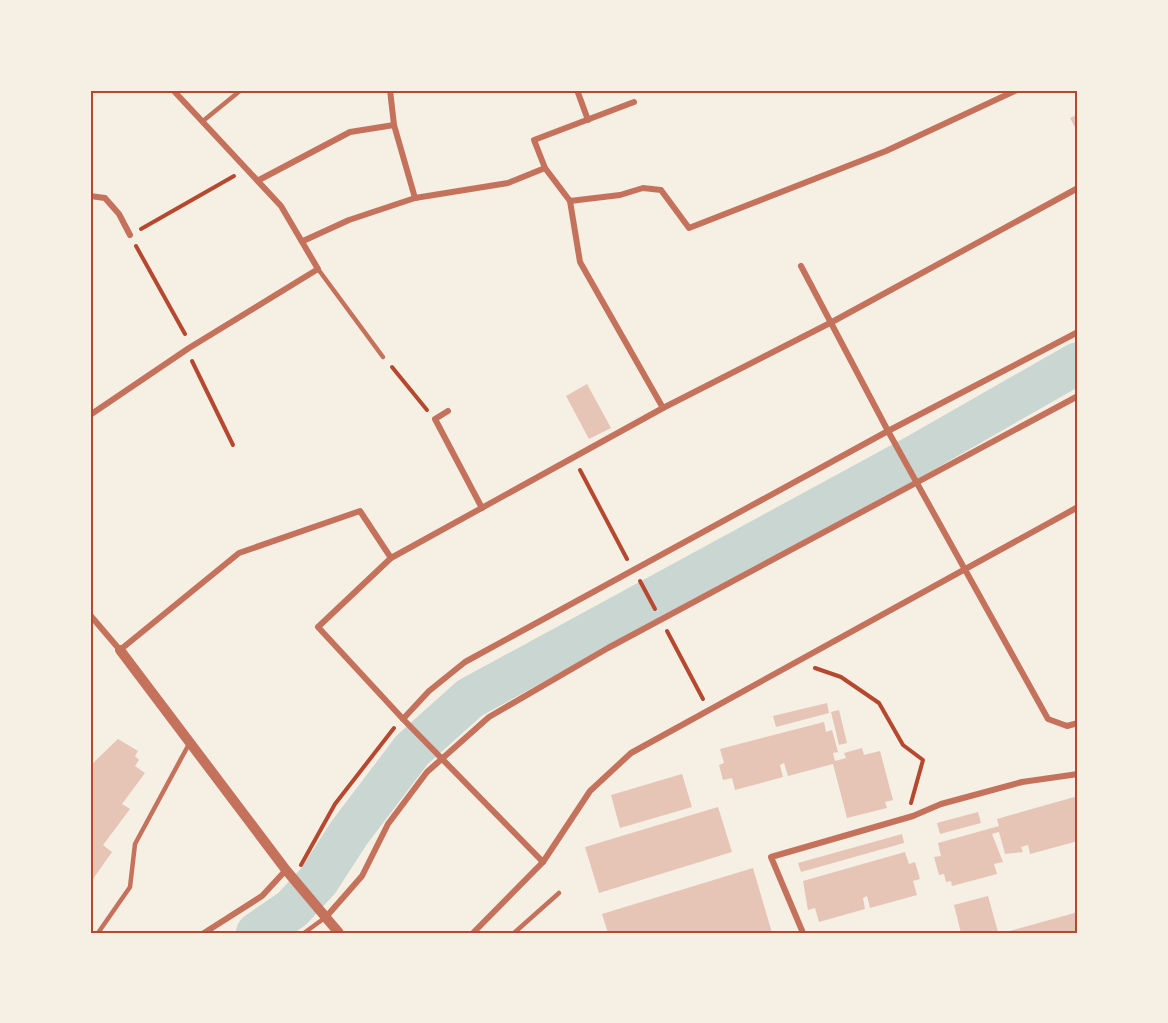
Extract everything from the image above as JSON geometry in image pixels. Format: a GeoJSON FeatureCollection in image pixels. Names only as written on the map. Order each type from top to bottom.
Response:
{"type":"FeatureCollection","features":[{"type":"Feature","properties":{"kind":"street"},"geometry":{"type":"LineString","coordinates":[[90,415],[189,348],[318,269],[281,206],[173,90]]}},
{"type":"Feature","properties":{"kind":"street"},"geometry":{"type":"LineString","coordinates":[[390,90],[394,125],[415,198]]}},
{"type":"Feature","properties":{"kind":"street"},"geometry":{"type":"LineString","coordinates":[[577,90],[588,120]]}},
{"type":"Feature","properties":{"kind":"street"},"geometry":{"type":"LineString","coordinates":[[570,201],[620,195],[643,188],[661,190],[689,228],[886,152],[1017,90]]}},
{"type":"Feature","properties":{"kind":"street"},"geometry":{"type":"LineString","coordinates":[[633,102],[534,140],[545,168],[570,201],[580,262],[663,408]]}},
{"type":"Feature","properties":{"kind":"street"},"geometry":{"type":"LineString","coordinates":[[259,180],[350,132],[394,125]]}},
{"type":"Feature","properties":{"kind":"street"},"geometry":{"type":"LineString","coordinates":[[303,241],[349,220],[415,198],[508,183],[545,168]]}},
{"type":"Feature","properties":{"kind":"street"},"geometry":{"type":"LineString","coordinates":[[543,862],[403,719],[318,627],[391,558],[663,408],[832,322],[1078,188]]}},
{"type":"Feature","properties":{"kind":"street"},"geometry":{"type":"LineString","coordinates":[[90,196],[105,198],[119,214],[130,235]]}},
{"type":"Feature","properties":{"kind":"street"},"geometry":{"type":"LineString","coordinates":[[801,266],[888,431],[967,569],[1048,719],[1067,726],[1078,723]]}},
{"type":"Feature","properties":{"kind":"street"},"geometry":{"type":"LineString","coordinates":[[403,719],[429,690],[465,662],[888,431],[1078,332]]}},
{"type":"Feature","properties":{"kind":"street"},"geometry":{"type":"LineString","coordinates":[[323,914],[362,876],[388,824],[427,772],[489,717],[520,697],[1078,396]]}},
{"type":"Feature","properties":{"kind":"street"},"geometry":{"type":"LineString","coordinates":[[448,411],[435,419],[482,508]]}},
{"type":"Feature","properties":{"kind":"street"},"geometry":{"type":"LineString","coordinates":[[472,933],[543,862],[590,791],[631,753],[1078,507]]}},
{"type":"Feature","properties":{"kind":"street"},"geometry":{"type":"LineString","coordinates":[[120,650],[240,553],[360,511],[391,558]]}},
{"type":"Feature","properties":{"kind":"street"},"geometry":{"type":"LineString","coordinates":[[90,615],[120,650],[286,870],[339,933]]}},
{"type":"Feature","properties":{"kind":"street"},"geometry":{"type":"LineString","coordinates":[[803,933],[771,858],[907,818],[941,804],[1022,782],[1078,774]]}},
{"type":"Feature","properties":{"kind":"street"},"geometry":{"type":"LineString","coordinates":[[204,933],[262,896],[286,870]]}},
{"type":"Feature","properties":{"kind":"lane"},"geometry":{"type":"LineString","coordinates":[[203,121],[241,90]]}},
{"type":"Feature","properties":{"kind":"lane"},"geometry":{"type":"LineString","coordinates":[[318,269],[383,357]]}},
{"type":"Feature","properties":{"kind":"lane"},"geometry":{"type":"LineString","coordinates":[[98,933],[130,887],[135,844],[190,742]]}},
{"type":"Feature","properties":{"kind":"lane"},"geometry":{"type":"LineString","coordinates":[[514,933],[559,893]]}},
{"type":"Feature","properties":{"kind":"lane"},"geometry":{"type":"LineString","coordinates":[[304,933],[323,914]]}},
{"type":"Feature","properties":{"kind":"path"},"geometry":{"type":"LineString","coordinates":[[233,445],[192,360],[188,338],[130,235],[248,168]]}},
{"type":"Feature","properties":{"kind":"path"},"geometry":{"type":"LineString","coordinates":[[383,357],[435,419]]}},
{"type":"Feature","properties":{"kind":"path"},"geometry":{"type":"LineString","coordinates":[[572,458],[710,710]]}},
{"type":"Feature","properties":{"kind":"path"},"geometry":{"type":"LineString","coordinates":[[797,662],[841,677],[879,703],[903,744],[923,760],[907,818]]}},
{"type":"Feature","properties":{"kind":"path"},"geometry":{"type":"LineString","coordinates":[[300,866],[334,804],[403,719]]}},
{"type":"Feature","properties":{"kind":"building"},"geometry":{"type":"Polygon","coordinates":[[[1078,114],[1078,133],[1070,118],[1078,114]]]}},
{"type":"Feature","properties":{"kind":"building"},"geometry":{"type":"Polygon","coordinates":[[[587,384],[611,428],[589,439],[566,396],[587,384]]]}},
{"type":"Feature","properties":{"kind":"building"},"geometry":{"type":"Polygon","coordinates":[[[827,703],[829,713],[776,727],[773,716],[827,703]]]}},
{"type":"Feature","properties":{"kind":"building"},"geometry":{"type":"Polygon","coordinates":[[[839,710],[847,743],[839,745],[831,712],[839,710]]]}},
{"type":"Feature","properties":{"kind":"building"},"geometry":{"type":"Polygon","coordinates":[[[824,722],[826,732],[832,730],[838,752],[833,753],[835,761],[846,758],[844,753],[862,748],[864,755],[880,751],[893,800],[885,802],[887,808],[847,818],[833,764],[788,776],[784,763],[780,765],[783,777],[735,790],[732,778],[723,780],[719,765],[724,763],[720,749],[824,722]]]}},
{"type":"Feature","properties":{"kind":"building"},"geometry":{"type":"Polygon","coordinates":[[[118,739],[138,751],[135,756],[139,760],[135,766],[145,773],[122,804],[130,809],[103,845],[112,852],[90,883],[90,766],[118,739]]]}},
{"type":"Feature","properties":{"kind":"building"},"geometry":{"type":"Polygon","coordinates":[[[682,774],[692,807],[620,828],[611,795],[682,774]]]}},
{"type":"Feature","properties":{"kind":"building"},"geometry":{"type":"Polygon","coordinates":[[[1078,796],[1078,841],[1030,854],[1028,845],[1021,847],[1023,852],[1005,854],[999,832],[992,834],[1003,862],[994,864],[997,874],[952,886],[951,881],[946,882],[944,874],[939,875],[934,857],[941,856],[938,843],[999,826],[997,819],[1078,796]]]}},
{"type":"Feature","properties":{"kind":"building"},"geometry":{"type":"Polygon","coordinates":[[[718,807],[732,852],[599,893],[585,847],[718,807]]]}},
{"type":"Feature","properties":{"kind":"building"},"geometry":{"type":"Polygon","coordinates":[[[978,812],[981,823],[940,834],[937,823],[978,812]]]}},
{"type":"Feature","properties":{"kind":"building"},"geometry":{"type":"Polygon","coordinates":[[[902,834],[904,843],[801,872],[798,863],[902,834]]]}},
{"type":"Feature","properties":{"kind":"building"},"geometry":{"type":"Polygon","coordinates":[[[905,852],[909,864],[915,862],[920,879],[913,881],[917,895],[870,908],[867,896],[863,898],[865,909],[819,922],[815,908],[808,910],[803,881],[905,852]]]}},
{"type":"Feature","properties":{"kind":"building"},"geometry":{"type":"Polygon","coordinates":[[[753,868],[772,933],[608,933],[602,914],[753,868]]]}},
{"type":"Feature","properties":{"kind":"building"},"geometry":{"type":"Polygon","coordinates":[[[988,896],[998,932],[961,933],[954,905],[988,896]]]}},
{"type":"Feature","properties":{"kind":"building"},"geometry":{"type":"Polygon","coordinates":[[[1078,912],[1078,933],[1006,932],[1078,912]]]}},
{"type":"Feature","properties":{"kind":"waterway"},"geometry":{"type":"LineString","coordinates":[[257,933],[292,909],[318,881],[349,833],[412,750],[470,698],[917,455],[1078,363]]}}]}
